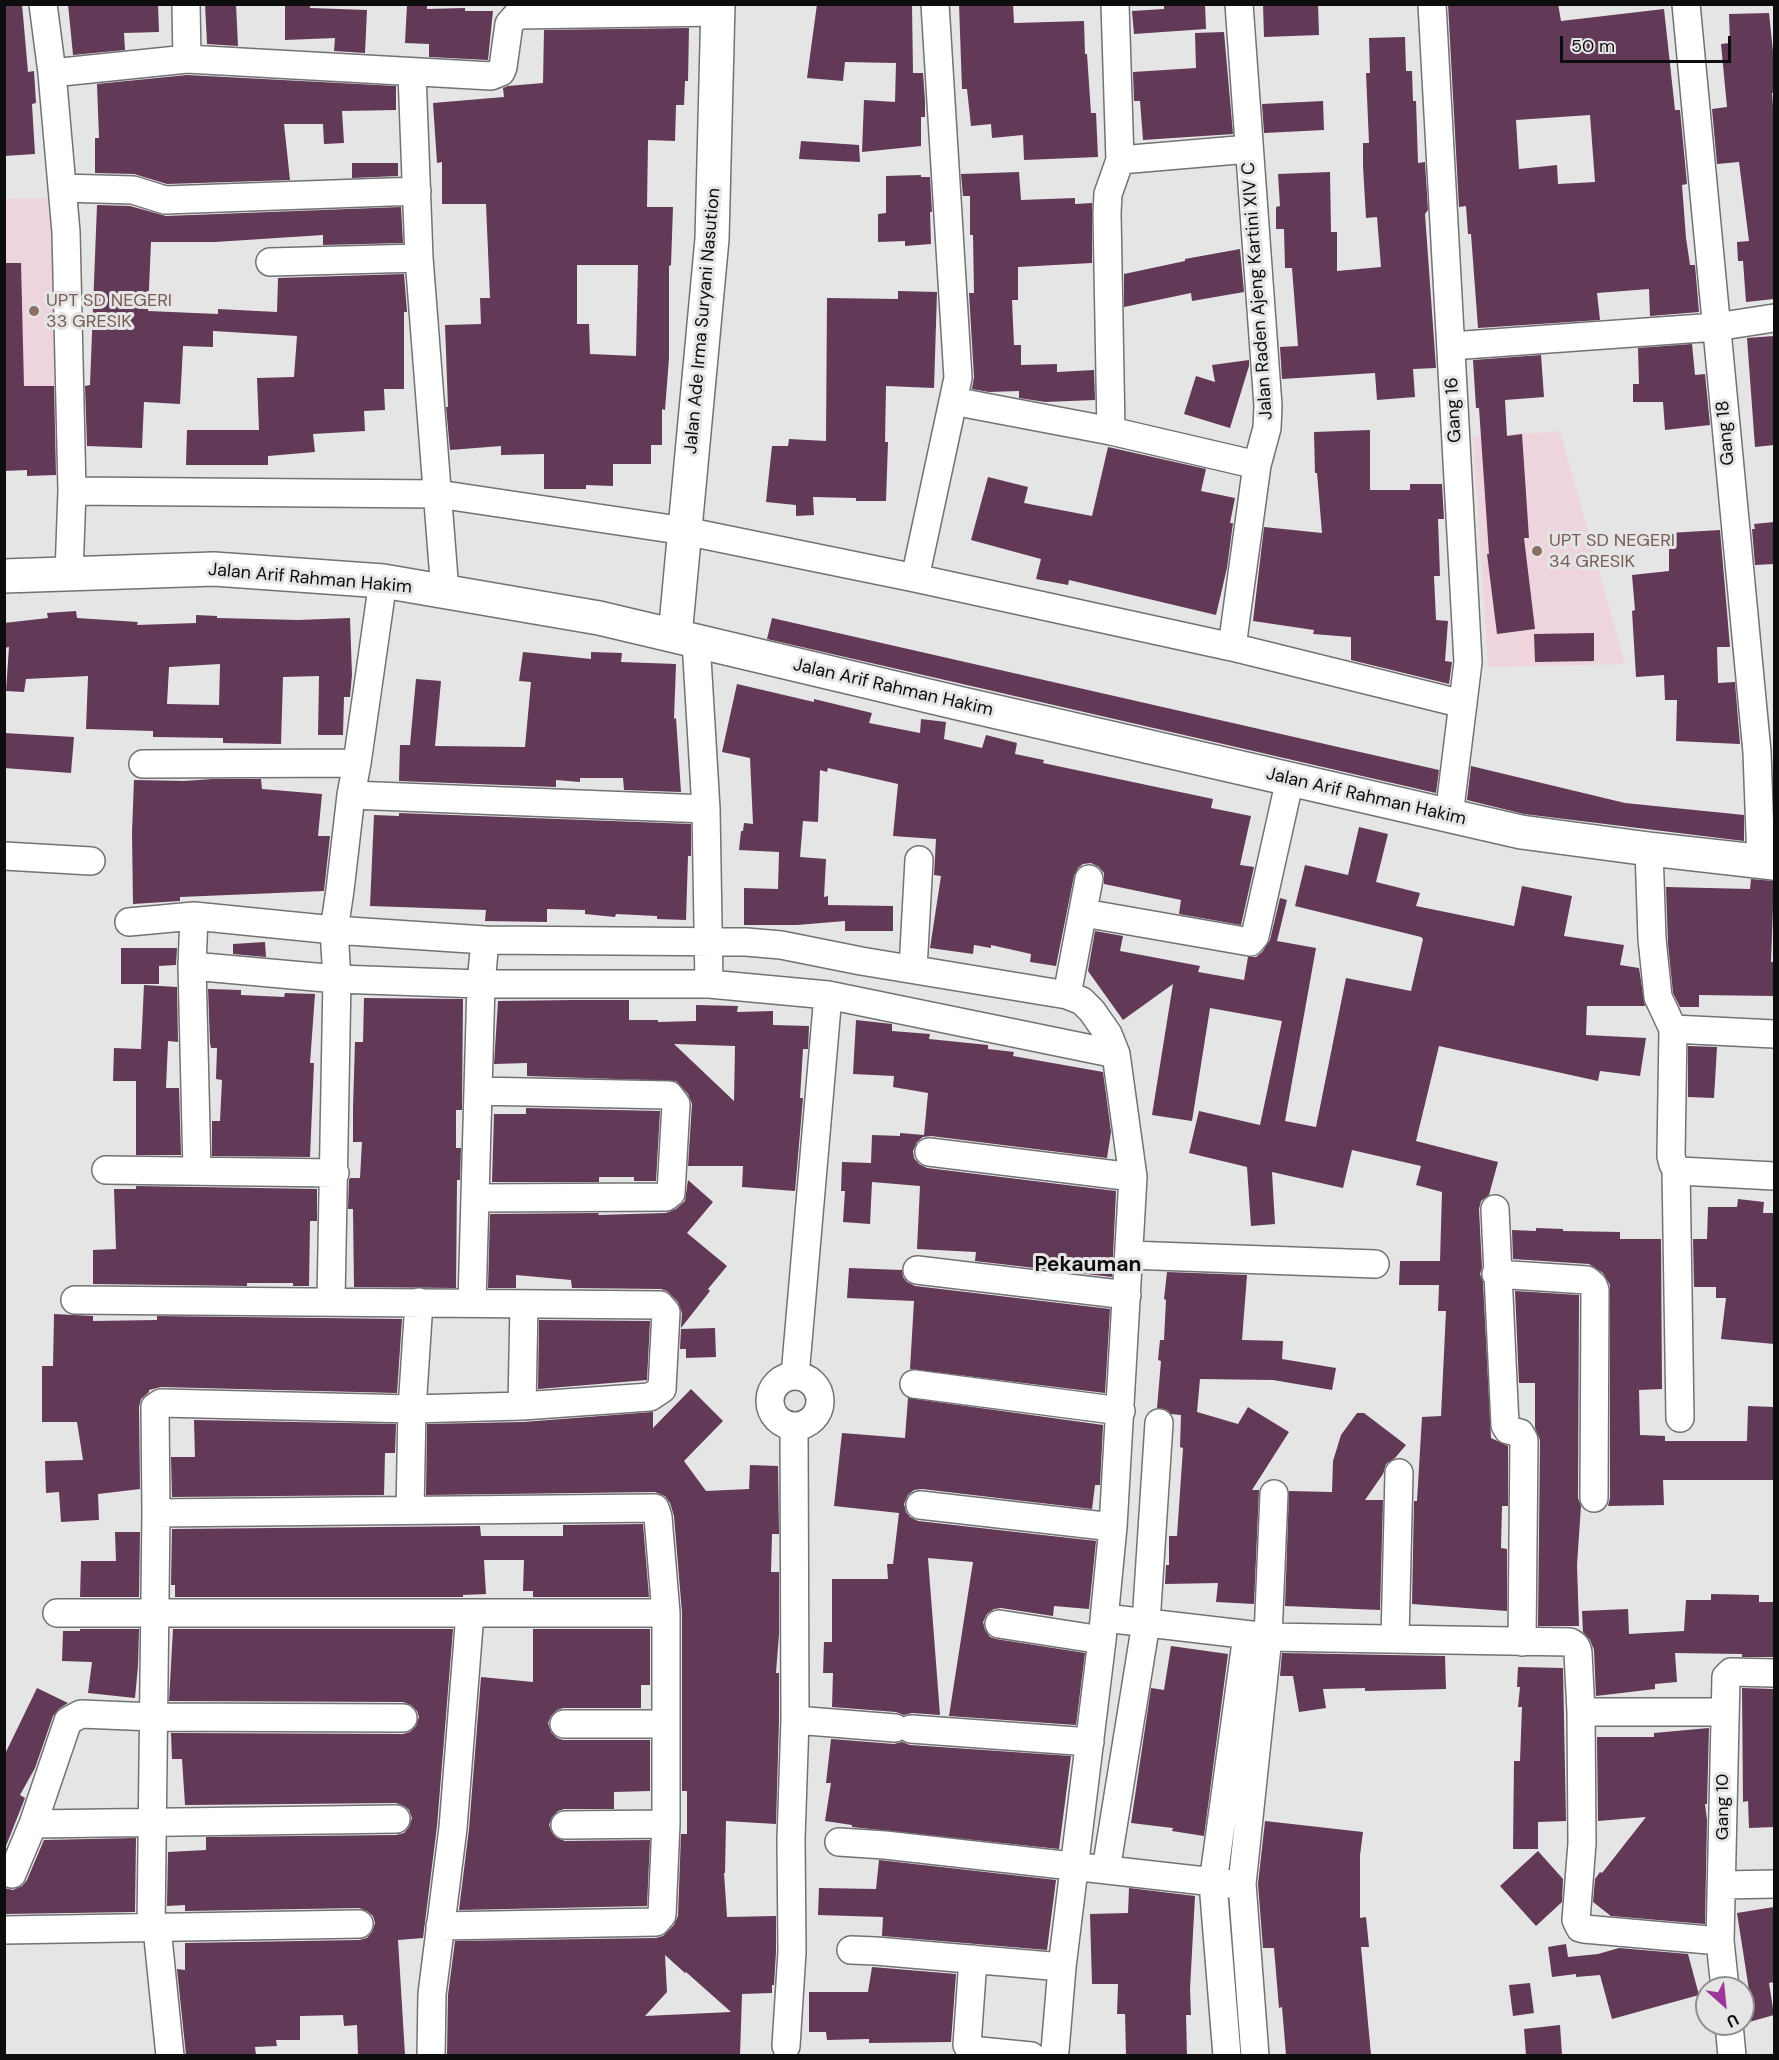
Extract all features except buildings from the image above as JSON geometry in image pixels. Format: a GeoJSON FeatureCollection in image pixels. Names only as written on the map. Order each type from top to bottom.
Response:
{"type":"FeatureCollection","features":[{"type":"Feature","properties":{"kind":"main road","name":"Jalan Ade Irma Suryani Nasution"},"geometry":{"type":"LineString","coordinates":[[686,638],[685,531],[712,240],[718,8]]}},
{"type":"Feature","properties":{"kind":"main road","name":"Jalan Arif Rahman Hakim"},"geometry":{"type":"LineString","coordinates":[[4,576],[214,569],[383,581],[445,591],[599,618],[1521,832],[1768,862]]}},
{"type":"Feature","properties":{"kind":"street"},"geometry":{"type":"LineString","coordinates":[[44,4],[66,232],[72,491],[69,574]]}},
{"type":"Feature","properties":{"kind":"street"},"geometry":{"type":"LineString","coordinates":[[186,4],[187,58]]}},
{"type":"Feature","properties":{"kind":"street"},"geometry":{"type":"LineString","coordinates":[[915,578],[958,378],[935,4]]}},
{"type":"Feature","properties":{"kind":"street"},"geometry":{"type":"LineString","coordinates":[[1111,431],[1107,213],[1108,194],[1120,160],[1115,4]]}},
{"type":"Feature","properties":{"kind":"street","name":"Jalan Raden Ajeng Kartini XIV C"},"geometry":{"type":"LineString","coordinates":[[1232,647],[1257,465],[1268,428],[1239,4]]}},
{"type":"Feature","properties":{"kind":"street","name":"Gang 16"},"geometry":{"type":"LineString","coordinates":[[1432,4],[1468,662],[1449,816]]}},
{"type":"Feature","properties":{"kind":"street","name":"Gang 18"},"geometry":{"type":"LineString","coordinates":[[1686,4],[1768,862]]}},
{"type":"Feature","properties":{"kind":"street"},"geometry":{"type":"LineString","coordinates":[[52,74],[187,58],[491,76],[501,72],[503,67],[508,24],[522,13],[718,8]]}},
{"type":"Feature","properties":{"kind":"street"},"geometry":{"type":"LineString","coordinates":[[412,73],[419,258],[445,591]]}},
{"type":"Feature","properties":{"kind":"street"},"geometry":{"type":"LineString","coordinates":[[1120,160],[1249,149]]}},
{"type":"Feature","properties":{"kind":"street"},"geometry":{"type":"LineString","coordinates":[[62,189],[137,190],[154,198],[165,200],[417,190]]}},
{"type":"Feature","properties":{"kind":"street"},"geometry":{"type":"LineString","coordinates":[[270,262],[419,258]]}},
{"type":"Feature","properties":{"kind":"street"},"geometry":{"type":"LineString","coordinates":[[1451,346],[1716,327],[1774,318]]}},
{"type":"Feature","properties":{"kind":"street"},"geometry":{"type":"LineString","coordinates":[[952,401],[1111,431],[1257,465]]}},
{"type":"Feature","properties":{"kind":"street"},"geometry":{"type":"LineString","coordinates":[[72,491],[438,494],[685,531],[1232,647],[1463,704]]}},
{"type":"Feature","properties":{"kind":"street"},"geometry":{"type":"LineString","coordinates":[[332,1301],[338,979],[334,930],[351,795],[383,581]]}},
{"type":"Feature","properties":{"kind":"street"},"geometry":{"type":"LineString","coordinates":[[686,638],[706,809],[709,984]]}},
{"type":"Feature","properties":{"kind":"street"},"geometry":{"type":"LineString","coordinates":[[143,764],[357,763]]}},
{"type":"Feature","properties":{"kind":"street"},"geometry":{"type":"LineString","coordinates":[[1084,913],[1250,942],[1255,936],[1290,779]]}},
{"type":"Feature","properties":{"kind":"street"},"geometry":{"type":"LineString","coordinates":[[351,795],[706,809]]}},
{"type":"Feature","properties":{"kind":"street"},"geometry":{"type":"LineString","coordinates":[[1649,849],[1652,939],[1658,997],[1673,1029],[1671,1156],[1674,1167],[1680,1418]]}},
{"type":"Feature","properties":{"kind":"street"},"geometry":{"type":"LineString","coordinates":[[4,856],[90,861]]}},
{"type":"Feature","properties":{"kind":"street"},"geometry":{"type":"LineString","coordinates":[[913,969],[919,860]]}},
{"type":"Feature","properties":{"kind":"street"},"geometry":{"type":"LineString","coordinates":[[1067,995],[1089,879]]}},
{"type":"Feature","properties":{"kind":"street"},"geometry":{"type":"LineString","coordinates":[[194,916],[192,966],[197,1171]]}},
{"type":"Feature","properties":{"kind":"street"},"geometry":{"type":"LineString","coordinates":[[129,922],[194,916],[334,930],[485,940],[746,942],[781,945],[861,961],[1067,995],[1082,1001],[1092,1011],[1108,1034],[1116,1054],[1133,1177],[1113,1527],[1090,1742],[1062,1967],[1055,2051],[1051,2055]]}},
{"type":"Feature","properties":{"kind":"street"},"geometry":{"type":"LineString","coordinates":[[472,1303],[481,984],[485,940]]}},
{"type":"Feature","properties":{"kind":"street"},"geometry":{"type":"LineString","coordinates":[[781,945],[782,991]]}},
{"type":"Feature","properties":{"kind":"street"},"geometry":{"type":"LineString","coordinates":[[857,1000],[861,961]]}},
{"type":"Feature","properties":{"kind":"street"},"geometry":{"type":"LineString","coordinates":[[192,966],[338,979],[481,984],[709,984],[828,995],[1116,1054]]}},
{"type":"Feature","properties":{"kind":"street"},"geometry":{"type":"LineString","coordinates":[[786,2046],[792,1952],[795,1426],[779,1420],[770,1405],[773,1388],[787,1378],[795,1376],[828,995]]}},
{"type":"Feature","properties":{"kind":"street"},"geometry":{"type":"LineString","coordinates":[[1673,1029],[1774,1034]]}},
{"type":"Feature","properties":{"kind":"street"},"geometry":{"type":"LineString","coordinates":[[475,1198],[666,1197],[670,1193],[676,1104],[669,1095],[478,1090]]}},
{"type":"Feature","properties":{"kind":"street"},"geometry":{"type":"LineString","coordinates":[[929,1152],[1133,1177]]}},
{"type":"Feature","properties":{"kind":"street"},"geometry":{"type":"LineString","coordinates":[[1674,1167],[1680,1171],[1774,1176]]}},
{"type":"Feature","properties":{"kind":"street"},"geometry":{"type":"LineString","coordinates":[[106,1170],[335,1173]]}},
{"type":"Feature","properties":{"kind":"street"},"geometry":{"type":"LineString","coordinates":[[1495,1209],[1496,1274],[1505,1425],[1508,1430],[1520,1433],[1524,1440],[1522,1642]]}},
{"type":"Feature","properties":{"kind":"street"},"geometry":{"type":"LineString","coordinates":[[1129,1255],[1375,1264]]}},
{"type":"Feature","properties":{"kind":"street"},"geometry":{"type":"LineString","coordinates":[[917,1270],[1127,1295]]}},
{"type":"Feature","properties":{"kind":"street"},"geometry":{"type":"LineString","coordinates":[[1496,1274],[1587,1280],[1593,1285],[1594,1498]]}},
{"type":"Feature","properties":{"kind":"street"},"geometry":{"type":"LineString","coordinates":[[75,1300],[660,1305],[666,1312],[662,1389],[658,1394],[650,1397],[522,1406],[412,1409],[161,1403],[155,1407],[154,1928],[170,2055]]}},
{"type":"Feature","properties":{"kind":"street"},"geometry":{"type":"LineString","coordinates":[[410,1510],[412,1409],[418,1302]]}},
{"type":"Feature","properties":{"kind":"street"},"geometry":{"type":"LineString","coordinates":[[522,1406],[524,1304]]}},
{"type":"Feature","properties":{"kind":"street"},"geometry":{"type":"LineString","coordinates":[[914,1384],[1120,1412]]}},
{"type":"Feature","properties":{"kind":"street"},"geometry":{"type":"LineString","coordinates":[[1106,1870],[1146,1623],[1159,1422]]}},
{"type":"Feature","properties":{"kind":"street"},"geometry":{"type":"LineString","coordinates":[[1395,1639],[1399,1473]]}},
{"type":"Feature","properties":{"kind":"street"},"geometry":{"type":"LineString","coordinates":[[1227,2055],[1213,1883],[1257,1636],[1274,1494]]}},
{"type":"Feature","properties":{"kind":"street"},"geometry":{"type":"LineString","coordinates":[[920,1505],[1113,1527]]}},
{"type":"Feature","properties":{"kind":"street"},"geometry":{"type":"LineString","coordinates":[[156,1513],[655,1508],[658,1517],[666,1613],[666,1824],[662,1915],[656,1922],[440,1926]]}},
{"type":"Feature","properties":{"kind":"street"},"geometry":{"type":"LineString","coordinates":[[57,1614],[155,1612],[666,1613]]}},
{"type":"Feature","properties":{"kind":"street"},"geometry":{"type":"LineString","coordinates":[[431,2055],[432,1995],[453,1828],[470,1613]]}},
{"type":"Feature","properties":{"kind":"street"},"geometry":{"type":"LineString","coordinates":[[999,1624],[1103,1629],[1146,1623],[1257,1636],[1570,1642],[1577,1646],[1581,1712],[1582,1843],[1576,1920],[1578,1924],[1584,1929],[1720,1941]]}},
{"type":"Feature","properties":{"kind":"street"},"geometry":{"type":"LineString","coordinates":[[1255,2055],[1242,1884],[1257,1636]]}},
{"type":"Feature","properties":{"kind":"street","name":"Gang 10"},"geometry":{"type":"LineString","coordinates":[[1724,1976],[1720,1941],[1726,1677],[1729,1673],[1774,1673]]}},
{"type":"Feature","properties":{"kind":"street"},"geometry":{"type":"LineString","coordinates":[[1581,1712],[1724,1712]]}},
{"type":"Feature","properties":{"kind":"street"},"geometry":{"type":"LineString","coordinates":[[12,1874],[33,1824],[68,1721],[81,1714],[154,1717],[403,1718]]}},
{"type":"Feature","properties":{"kind":"street"},"geometry":{"type":"LineString","coordinates":[[795,1720],[1090,1742]]}},
{"type":"Feature","properties":{"kind":"street"},"geometry":{"type":"LineString","coordinates":[[564,1724],[666,1724]]}},
{"type":"Feature","properties":{"kind":"street"},"geometry":{"type":"LineString","coordinates":[[33,1824],[396,1819]]}},
{"type":"Feature","properties":{"kind":"street"},"geometry":{"type":"LineString","coordinates":[[565,1825],[666,1824]]}},
{"type":"Feature","properties":{"kind":"street"},"geometry":{"type":"LineString","coordinates":[[839,1842],[885,1845],[1213,1883],[1242,1884]]}},
{"type":"Feature","properties":{"kind":"street"},"geometry":{"type":"LineString","coordinates":[[1723,1885],[1774,1884]]}},
{"type":"Feature","properties":{"kind":"street"},"geometry":{"type":"LineString","coordinates":[[4,1930],[359,1924]]}},
{"type":"Feature","properties":{"kind":"street"},"geometry":{"type":"LineString","coordinates":[[851,1950],[1062,1967]]}},
{"type":"Feature","properties":{"kind":"street"},"geometry":{"type":"LineString","coordinates":[[973,1959],[966,2045],[970,2050],[1031,2055]]}},
{"type":"Feature","properties":{"kind":"street"},"geometry":{"type":"LineString","coordinates":[[1730,2036],[1732,2055]]}},
{"type":"Feature","properties":{"kind":"shaded area","name":"UPT SD NEGERI 33 GRESIK"},"geometry":{"type":"Polygon","coordinates":[[[58,198],[69,423],[5,424],[4,199],[58,198]]]}},
{"type":"Feature","properties":{"kind":"shaded area","name":"UPT SD NEGERI 34 GRESIK"},"geometry":{"type":"Polygon","coordinates":[[[1560,431],[1625,664],[1488,667],[1473,437],[1560,431]]]}},
{"type":"Feature","properties":{"kind":"place","name":"UPT SD NEGERI 33 GRESIK"},"geometry":{"type":"Point","coordinates":[34,311]}},
{"type":"Feature","properties":{"kind":"place","name":"UPT SD NEGERI 34 GRESIK"},"geometry":{"type":"Point","coordinates":[1537,551]}},
{"type":"Feature","properties":{"kind":"district","name":"Pekauman"},"geometry":{"type":"Point","coordinates":[1088,1265]}}]}
